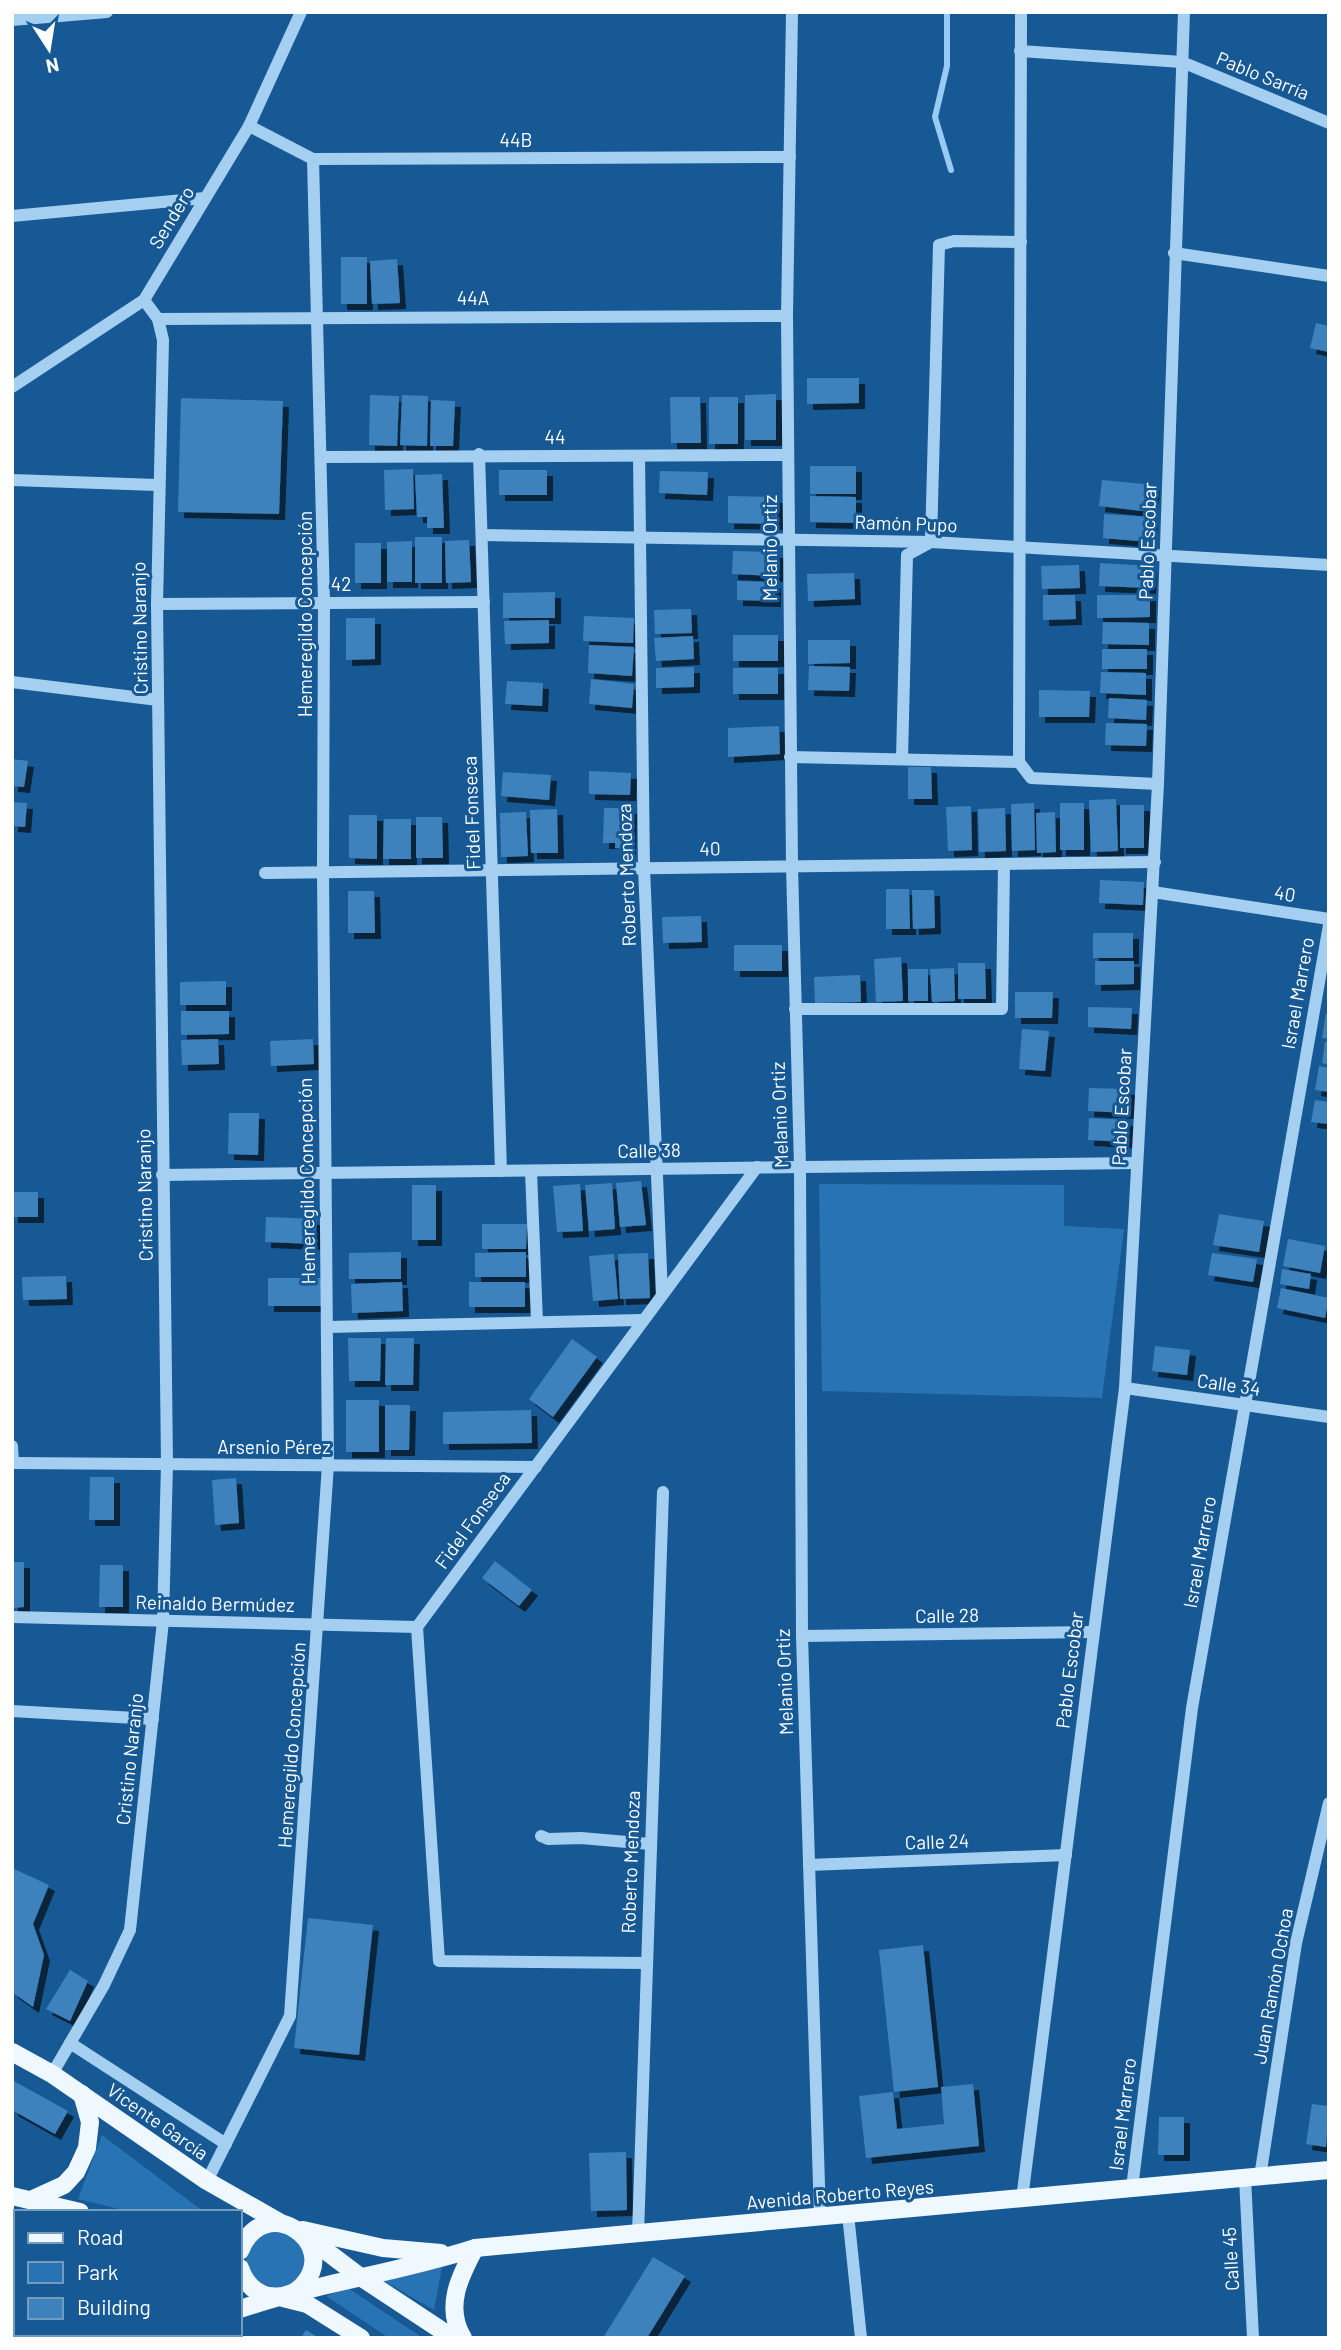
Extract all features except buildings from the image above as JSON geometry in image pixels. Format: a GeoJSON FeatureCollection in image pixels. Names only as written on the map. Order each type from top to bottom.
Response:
{"type":"FeatureCollection","features":[{"type":"Feature","properties":{"kind":"main road","name":"Vicente García"},"geometry":{"type":"LineString","coordinates":[[12,2052],[52,2074],[207,2181],[287,2225]]}},
{"type":"Feature","properties":{"kind":"main road"},"geometry":{"type":"LineString","coordinates":[[31,2200],[64,2185],[76,2172],[87,2148],[90,2122],[82,2094]]}},
{"type":"Feature","properties":{"kind":"main road","name":"Avenida Roberto Reyes"},"geometry":{"type":"LineString","coordinates":[[279,2297],[359,2276],[433,2262],[475,2248],[1329,2170]]}},
{"type":"Feature","properties":{"kind":"main road"},"geometry":{"type":"LineString","coordinates":[[12,2196],[72,2210]]}},
{"type":"Feature","properties":{"kind":"main road"},"geometry":{"type":"LineString","coordinates":[[242,2248],[251,2232],[260,2226],[287,2225],[383,2248],[429,2254],[475,2248]]}},
{"type":"Feature","properties":{"kind":"main road"},"geometry":{"type":"LineString","coordinates":[[287,2225],[453,2338]]}},
{"type":"Feature","properties":{"kind":"main road"},"geometry":{"type":"LineString","coordinates":[[242,2308],[301,2288],[313,2267],[309,2244],[287,2225]]}},
{"type":"Feature","properties":{"kind":"main road"},"geometry":{"type":"LineString","coordinates":[[463,2338],[458,2330],[454,2295],[460,2275],[475,2248]]}},
{"type":"Feature","properties":{"kind":"main road"},"geometry":{"type":"LineString","coordinates":[[242,2271],[253,2290],[265,2296],[279,2297],[313,2307],[360,2338]]}},
{"type":"Feature","properties":{"kind":"street"},"geometry":{"type":"LineString","coordinates":[[12,20],[107,12]]}},
{"type":"Feature","properties":{"kind":"street","name":"Sendero"},"geometry":{"type":"LineString","coordinates":[[12,387],[144,300],[248,126],[301,12]]}},
{"type":"Feature","properties":{"kind":"street","name":"Melanio Ortiz"},"geometry":{"type":"LineString","coordinates":[[792,12],[787,316],[790,757],[800,1166],[802,1636],[821,2217]]}},
{"type":"Feature","properties":{"kind":"street"},"geometry":{"type":"LineString","coordinates":[[1021,12],[1019,762],[1031,778],[1158,784]]}},
{"type":"Feature","properties":{"kind":"street","name":"Pablo Escobar"},"geometry":{"type":"LineString","coordinates":[[1022,2199],[1125,1388],[1155,862],[1184,12]]}},
{"type":"Feature","properties":{"kind":"street","name":"Pablo Sarría"},"geometry":{"type":"LineString","coordinates":[[1020,51],[1182,62],[1329,123]]}},
{"type":"Feature","properties":{"kind":"street","name":"44B"},"geometry":{"type":"LineString","coordinates":[[248,126],[313,159],[790,157]]}},
{"type":"Feature","properties":{"kind":"street","name":"Hemeregildo Concepción"},"geometry":{"type":"LineString","coordinates":[[207,2181],[290,2017],[320,1625],[328,1465],[323,872],[324,602],[313,159]]}},
{"type":"Feature","properties":{"kind":"street"},"geometry":{"type":"LineString","coordinates":[[12,216],[205,198]]}},
{"type":"Feature","properties":{"kind":"street"},"geometry":{"type":"LineString","coordinates":[[902,759],[908,555],[932,542],[939,245],[954,241],[1021,242]]}},
{"type":"Feature","properties":{"kind":"street"},"geometry":{"type":"LineString","coordinates":[[1174,253],[1329,276]]}},
{"type":"Feature","properties":{"kind":"street","name":"Cristino Naranjo"},"geometry":{"type":"LineString","coordinates":[[52,2074],[104,1984],[130,1930],[163,1620],[167,1464],[157,604],[163,340],[158,319],[144,300]]}},
{"type":"Feature","properties":{"kind":"street","name":"44A"},"geometry":{"type":"LineString","coordinates":[[158,319],[317,316],[787,316]]}},
{"type":"Feature","properties":{"kind":"street","name":"44"},"geometry":{"type":"LineString","coordinates":[[321,457],[479,454],[788,455]]}},
{"type":"Feature","properties":{"kind":"street","name":"Fidel Fonseca"},"geometry":{"type":"LineString","coordinates":[[479,454],[501,1171]]}},
{"type":"Feature","properties":{"kind":"street","name":"Roberto Mendoza"},"geometry":{"type":"LineString","coordinates":[[639,456],[644,868],[662,1294]]}},
{"type":"Feature","properties":{"kind":"street"},"geometry":{"type":"LineString","coordinates":[[12,480],[158,485]]}},
{"type":"Feature","properties":{"kind":"street","name":"Ramón Pupo"},"geometry":{"type":"LineString","coordinates":[[482,536],[932,542],[1329,565]]}},
{"type":"Feature","properties":{"kind":"street","name":"42"},"geometry":{"type":"LineString","coordinates":[[157,604],[484,602]]}},
{"type":"Feature","properties":{"kind":"street"},"geometry":{"type":"LineString","coordinates":[[12,682],[158,700]]}},
{"type":"Feature","properties":{"kind":"street"},"geometry":{"type":"LineString","coordinates":[[790,757],[1019,762]]}},
{"type":"Feature","properties":{"kind":"street","name":"40"},"geometry":{"type":"LineString","coordinates":[[265,873],[1155,862]]}},
{"type":"Feature","properties":{"kind":"street"},"geometry":{"type":"LineString","coordinates":[[795,1009],[1002,1009],[1004,864]]}},
{"type":"Feature","properties":{"kind":"street","name":"40"},"geometry":{"type":"LineString","coordinates":[[1153,892],[1329,919]]}},
{"type":"Feature","properties":{"kind":"street","name":"Israel Marrero"},"geometry":{"type":"LineString","coordinates":[[1132,2188],[1192,1708],[1329,925]]}},
{"type":"Feature","properties":{"kind":"street","name":"Calle 38"},"geometry":{"type":"LineString","coordinates":[[162,1175],[1137,1163]]}},
{"type":"Feature","properties":{"kind":"street","name":"Fidel Fonseca"},"geometry":{"type":"LineString","coordinates":[[417,1627],[641,1320],[757,1167]]}},
{"type":"Feature","properties":{"kind":"street"},"geometry":{"type":"LineString","coordinates":[[531,1171],[537,1322]]}},
{"type":"Feature","properties":{"kind":"street"},"geometry":{"type":"LineString","coordinates":[[327,1327],[641,1320]]}},
{"type":"Feature","properties":{"kind":"street","name":"Calle 34"},"geometry":{"type":"LineString","coordinates":[[1125,1388],[1329,1417]]}},
{"type":"Feature","properties":{"kind":"street"},"geometry":{"type":"LineString","coordinates":[[12,1447],[12,1463]]}},
{"type":"Feature","properties":{"kind":"street","name":"Arsenio Pérez"},"geometry":{"type":"LineString","coordinates":[[12,1463],[536,1467]]}},
{"type":"Feature","properties":{"kind":"street","name":"Roberto Mendoza"},"geometry":{"type":"LineString","coordinates":[[638,2234],[663,1492]]}},
{"type":"Feature","properties":{"kind":"street","name":"Reinaldo Bermúdez"},"geometry":{"type":"LineString","coordinates":[[12,1617],[417,1627]]}},
{"type":"Feature","properties":{"kind":"street"},"geometry":{"type":"LineString","coordinates":[[417,1627],[439,1961],[646,1963]]}},
{"type":"Feature","properties":{"kind":"street","name":"Calle 28"},"geometry":{"type":"LineString","coordinates":[[802,1636],[1093,1632]]}},
{"type":"Feature","properties":{"kind":"street"},"geometry":{"type":"LineString","coordinates":[[12,1711],[153,1719]]}},
{"type":"Feature","properties":{"kind":"street","name":"Juan Ramón Ochoa"},"geometry":{"type":"LineString","coordinates":[[1252,2177],[1296,1943],[1329,1803]]}},
{"type":"Feature","properties":{"kind":"street"},"geometry":{"type":"LineString","coordinates":[[541,1836],[548,1839],[581,1838],[650,1844]]}},
{"type":"Feature","properties":{"kind":"street","name":"Calle 24"},"geometry":{"type":"LineString","coordinates":[[809,1865],[1066,1855]]}},
{"type":"Feature","properties":{"kind":"street"},"geometry":{"type":"LineString","coordinates":[[70,2043],[226,2144]]}},
{"type":"Feature","properties":{"kind":"street","name":"Calle 45"},"geometry":{"type":"LineString","coordinates":[[1252,2177],[1253,2338]]}},
{"type":"Feature","properties":{"kind":"street"},"geometry":{"type":"LineString","coordinates":[[848,2214],[861,2338]]}},
{"type":"Feature","properties":{"kind":"green space"},"geometry":{"type":"Polygon","coordinates":[[[819,1184],[1064,1185],[1064,1226],[1124,1229],[1102,1398],[822,1391],[819,1184]]]}},
{"type":"Feature","properties":{"kind":"green space"},"geometry":{"type":"Polygon","coordinates":[[[102,2135],[201,2210],[123,2210],[78,2199],[102,2135]]]}},
{"type":"Feature","properties":{"kind":"green space"},"geometry":{"type":"Polygon","coordinates":[[[268,2228],[303,2238],[306,2273],[287,2289],[259,2282],[253,2278],[246,2265],[249,2243],[268,2228]]]}},
{"type":"Feature","properties":{"kind":"green space"},"geometry":{"type":"Polygon","coordinates":[[[442,2267],[434,2310],[384,2281],[442,2267]]]}},
{"type":"Feature","properties":{"kind":"green space"},"geometry":{"type":"Polygon","coordinates":[[[348,2288],[423,2338],[389,2338],[326,2296],[348,2288]]]}},
{"type":"Feature","properties":{"kind":"waterway"},"geometry":{"type":"LineString","coordinates":[[947,12],[947,66],[935,117],[951,170]]}}]}
